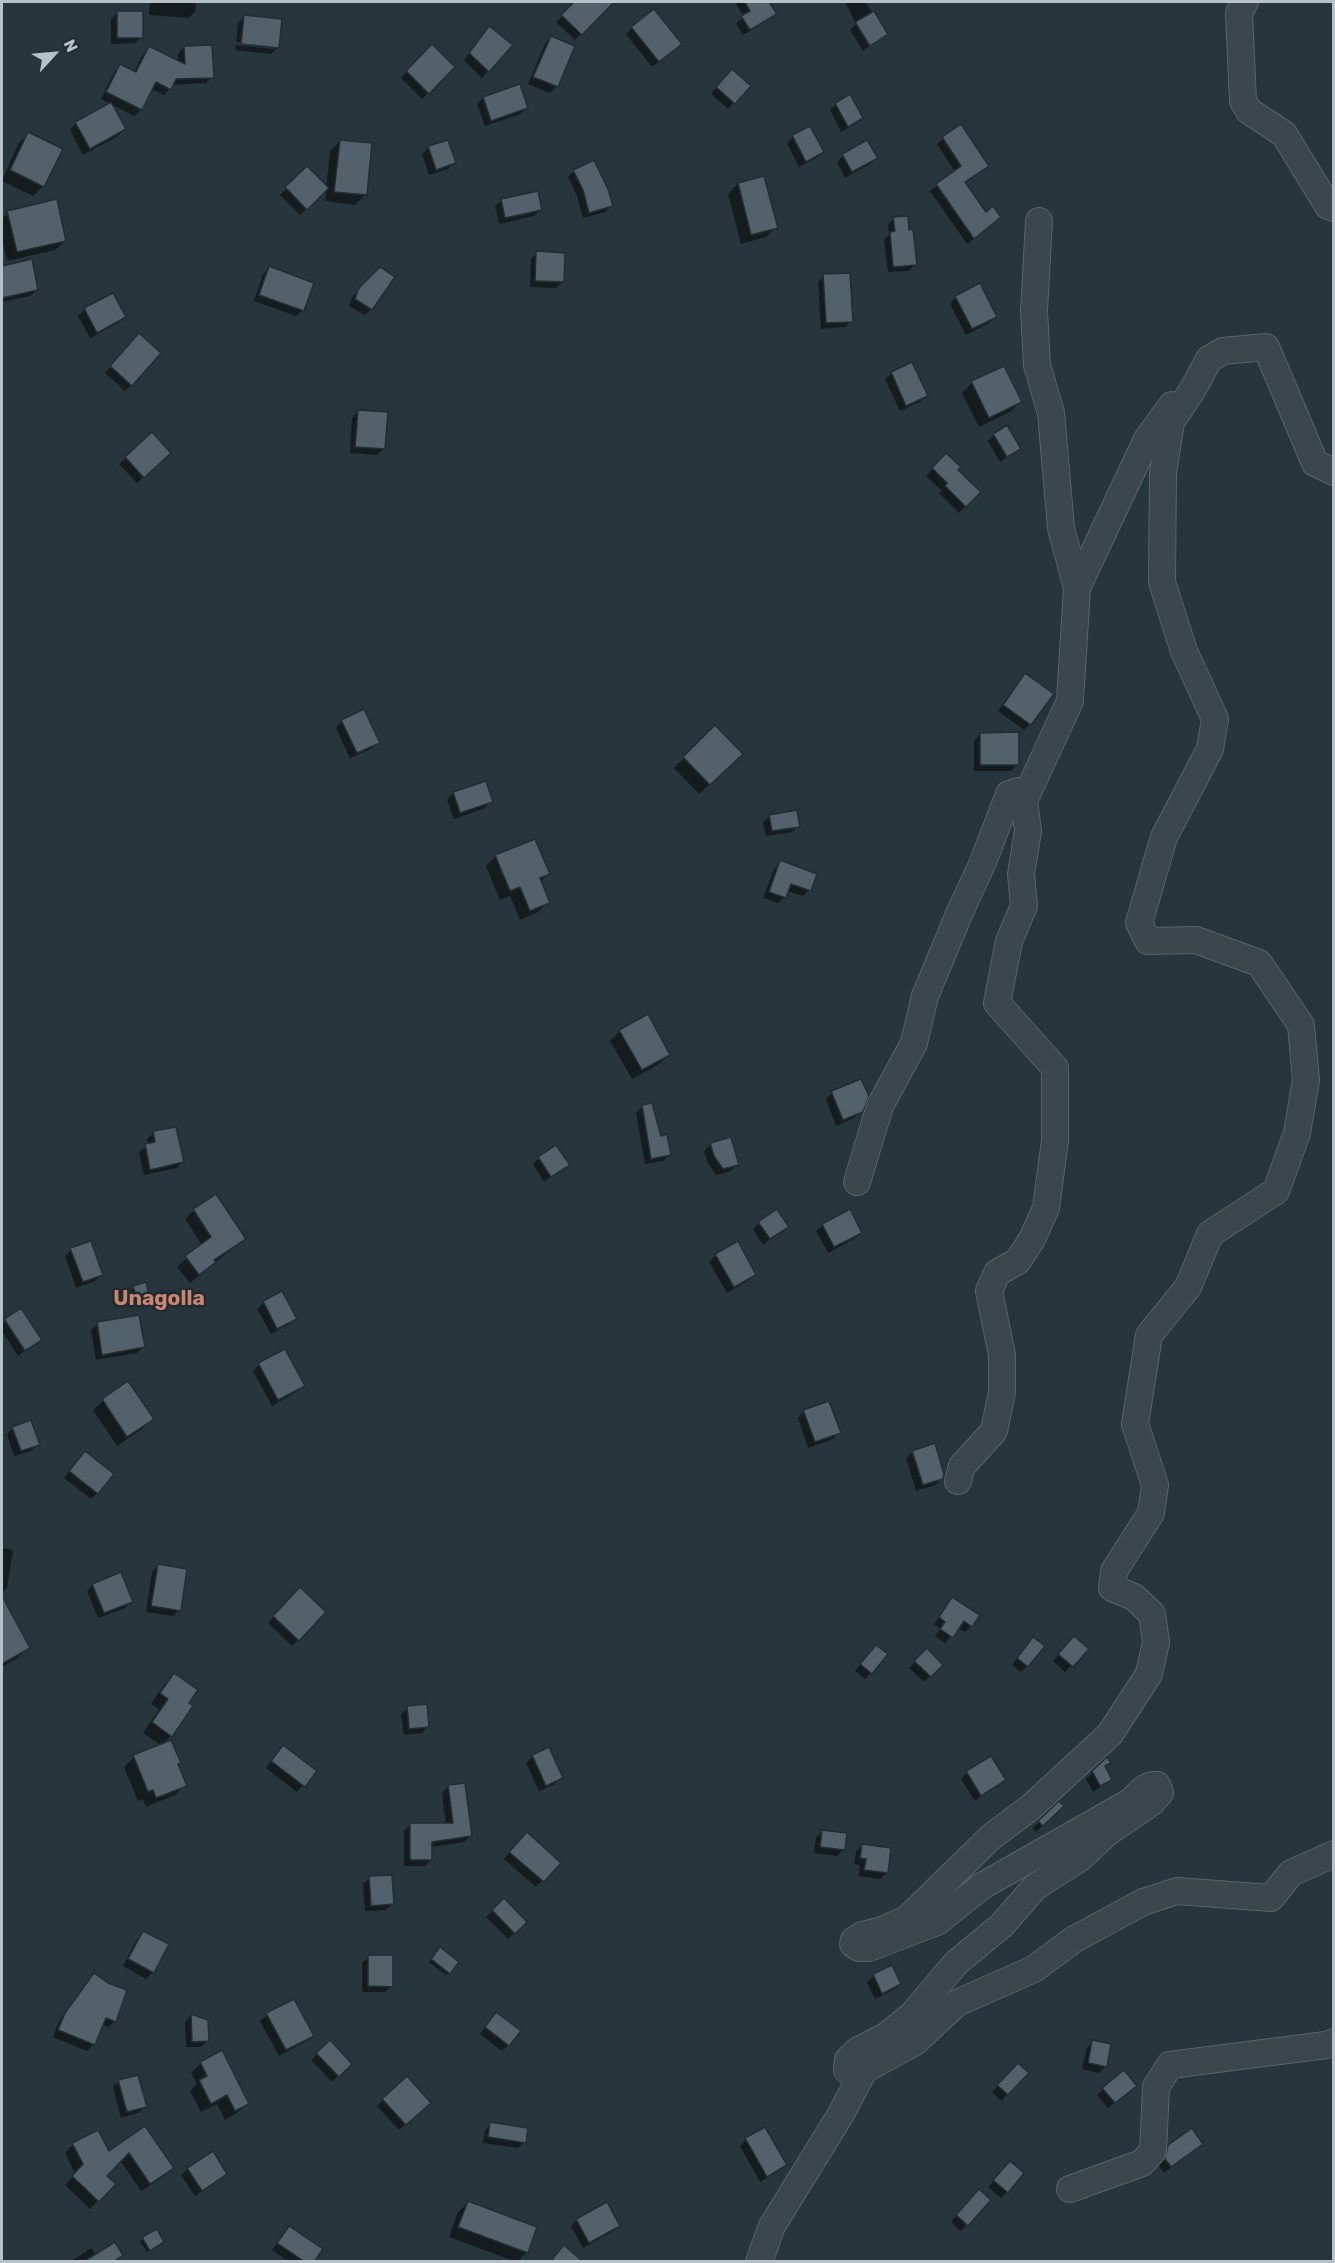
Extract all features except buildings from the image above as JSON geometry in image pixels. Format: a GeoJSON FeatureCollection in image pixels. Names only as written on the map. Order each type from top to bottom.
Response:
{"type":"FeatureCollection","features":[{"type":"Feature","properties":{"kind":"street"},"geometry":{"type":"LineString","coordinates":[[1245,2],[1239,13],[1243,101],[1249,111],[1284,134],[1328,206],[1334,208]]}},
{"type":"Feature","properties":{"kind":"street"},"geometry":{"type":"LineString","coordinates":[[1024,801],[1070,701],[1077,588],[1061,528],[1051,413],[1037,365],[1034,311],[1039,221]]}},
{"type":"Feature","properties":{"kind":"street"},"geometry":{"type":"LineString","coordinates":[[1334,471],[1315,462],[1266,347],[1223,351],[1209,359],[1171,422],[1163,473],[1162,582],[1184,651],[1215,719],[1210,749],[1164,837],[1138,924],[1148,941],[1196,940],[1259,963],[1301,1025],[1306,1080],[1297,1133],[1276,1191],[1210,1234],[1188,1287],[1149,1335],[1135,1424],[1155,1485],[1151,1513],[1114,1571],[1112,1588],[1134,1597],[1152,1614],[1156,1642],[1149,1674],[1110,1734],[1031,1807],[991,1837],[907,1919],[882,1930],[862,1935],[854,1940],[853,1944],[859,1948],[869,1948],[937,1922],[982,1886],[1130,1802],[1145,1787],[1157,1785],[1161,1793],[1151,1803],[1107,1833],[1080,1859],[1035,1887],[1002,1925],[956,1963],[911,2016],[886,2036],[857,2050],[848,2060],[847,2070],[853,2073],[864,2070],[915,2042],[957,2003],[1034,1969],[1073,1940],[1143,1902],[1177,1891],[1271,1898],[1291,1873],[1334,1854]]}},
{"type":"Feature","properties":{"kind":"street"},"geometry":{"type":"LineString","coordinates":[[1077,588],[1147,439],[1178,397],[1193,389]]}},
{"type":"Feature","properties":{"kind":"street"},"geometry":{"type":"LineString","coordinates":[[857,1182],[880,1106],[914,1043],[926,996],[1010,794],[1018,791],[1024,801],[1028,831],[1020,874],[1024,906],[1010,941],[997,1003],[1055,1068],[1055,1140],[1046,1208],[1032,1239],[1018,1261],[997,1273],[989,1291],[1002,1355],[1002,1392],[994,1431],[962,1466],[958,1481]]}},
{"type":"Feature","properties":{"kind":"street"},"geometry":{"type":"LineString","coordinates":[[1070,2189],[1142,2163],[1153,2151],[1156,2087],[1170,2065],[1326,2045],[1334,2042]]}},
{"type":"Feature","properties":{"kind":"street"},"geometry":{"type":"LineString","coordinates":[[759,2262],[772,2226],[841,2114],[864,2070]]}},
{"type":"Feature","properties":{"kind":"district","name":"Unagolla"},"geometry":{"type":"Point","coordinates":[159,1299]}}]}
